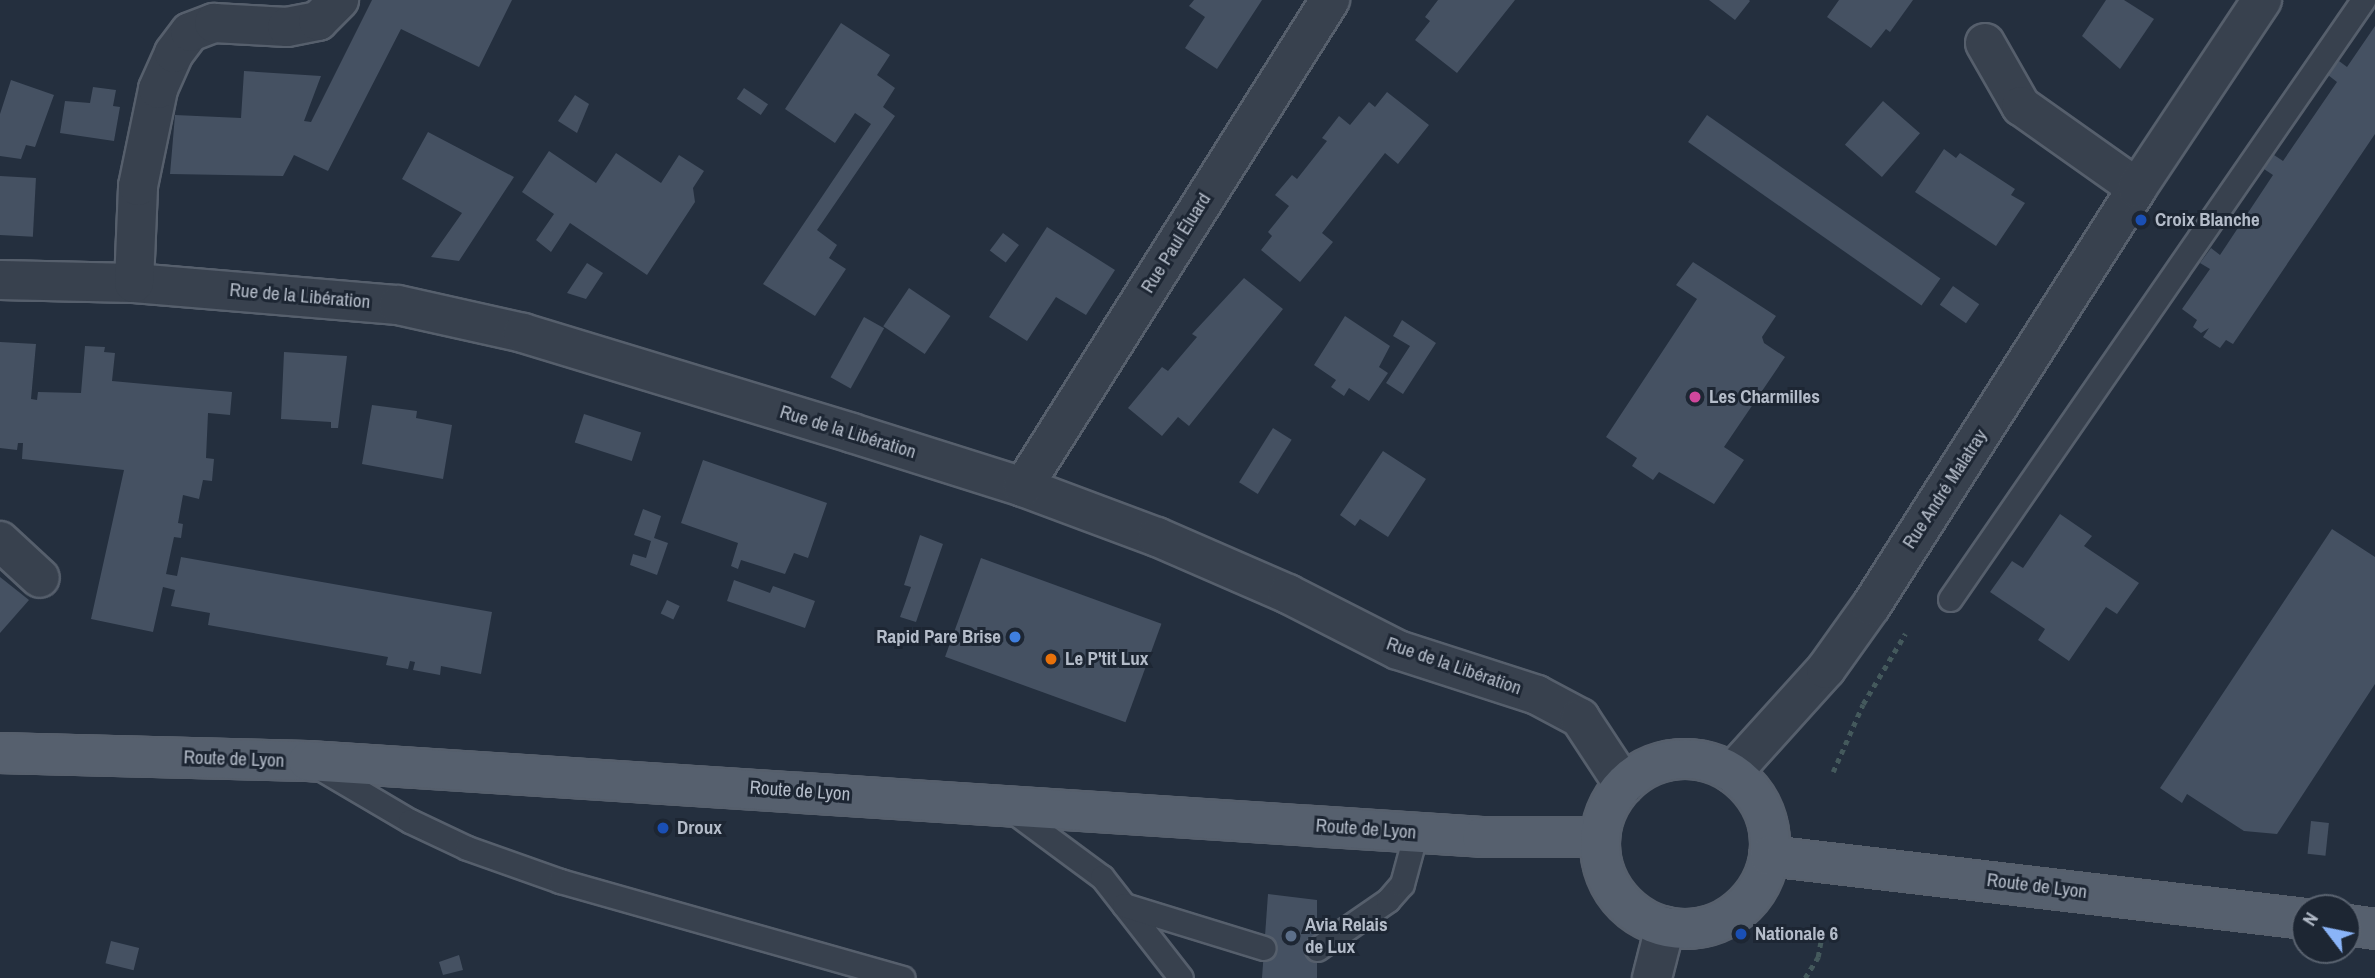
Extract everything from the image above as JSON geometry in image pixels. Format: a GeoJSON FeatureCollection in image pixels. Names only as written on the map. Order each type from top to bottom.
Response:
{"type":"FeatureCollection","features":[{"type":"Feature","properties":{"kind":"main road","name":"Route de Lyon"},"geometry":{"type":"LineString","coordinates":[[0,753],[308,761],[1416,832],[1600,837]]}},
{"type":"Feature","properties":{"kind":"main road"},"geometry":{"type":"LineString","coordinates":[[1676,759],[1705,761],[1732,773],[1763,809],[1769,856],[1760,883],[1744,906],[1720,922],[1692,929],[1665,927],[1637,915],[1615,894],[1602,867],[1600,837],[1607,808],[1624,785],[1648,768],[1676,759]]}},
{"type":"Feature","properties":{"kind":"main road","name":"Route de Lyon"},"geometry":{"type":"LineString","coordinates":[[1769,856],[2291,917]]}},
{"type":"Feature","properties":{"kind":"street"},"geometry":{"type":"LineString","coordinates":[[134,283],[138,186],[158,89],[174,52],[190,32],[214,23],[287,27],[318,21],[340,0]]}},
{"type":"Feature","properties":{"kind":"street","name":"Rue Paul Éluard"},"geometry":{"type":"LineString","coordinates":[[1023,487],[1330,0]]}},
{"type":"Feature","properties":{"kind":"street","name":"Rue André Malatray"},"geometry":{"type":"LineString","coordinates":[[1732,773],[1826,669],[1888,579],[2137,188],[2262,0]]}},
{"type":"Feature","properties":{"kind":"street"},"geometry":{"type":"LineString","coordinates":[[1985,43],[2021,106],[2137,188]]}},
{"type":"Feature","properties":{"kind":"street","name":"Rue de la Libération"},"geometry":{"type":"LineString","coordinates":[[0,280],[134,283],[398,304],[523,333],[1023,487],[1188,549],[1398,650],[1537,695],[1580,718],[1624,785]]}},
{"type":"Feature","properties":{"kind":"street"},"geometry":{"type":"LineString","coordinates":[[0,541],[40,578]]}},
{"type":"Feature","properties":{"kind":"street"},"geometry":{"type":"LineString","coordinates":[[1652,978],[1665,927]]}},
{"type":"Feature","properties":{"kind":"lane"},"geometry":{"type":"LineString","coordinates":[[1950,599],[2363,0]]}},
{"type":"Feature","properties":{"kind":"lane"},"geometry":{"type":"LineString","coordinates":[[308,761],[410,821],[467,848],[561,881],[827,954],[903,978]]}},
{"type":"Feature","properties":{"kind":"lane"},"geometry":{"type":"LineString","coordinates":[[1005,805],[1102,877],[1181,978]]}},
{"type":"Feature","properties":{"kind":"lane"},"geometry":{"type":"LineString","coordinates":[[1317,949],[1388,900],[1402,884],[1416,832]]}},
{"type":"Feature","properties":{"kind":"lane"},"geometry":{"type":"LineString","coordinates":[[1124,905],[1264,948]]}},
{"type":"Feature","properties":{"kind":"lane"},"geometry":{"type":"LineString","coordinates":[[827,954],[847,972],[847,978]]}},
{"type":"Feature","properties":{"kind":"path"},"geometry":{"type":"LineString","coordinates":[[1833,772],[1863,704],[1904,637],[1912,611],[1907,596],[1888,579]]}},
{"type":"Feature","properties":{"kind":"path"},"geometry":{"type":"LineString","coordinates":[[1805,978],[1818,957],[1822,935]]}},
{"type":"Feature","properties":{"kind":"building"},"geometry":{"type":"Polygon","coordinates":[[[372,0],[512,0],[479,67],[401,29],[328,171],[294,155],[283,176],[170,174],[175,115],[241,118],[244,71],[321,76],[304,121],[311,122],[372,0]]]}},
{"type":"Feature","properties":{"kind":"building"},"geometry":{"type":"Polygon","coordinates":[[[1194,0],[1262,0],[1217,69],[1185,48],[1205,17],[1189,6],[1194,0]]]}},
{"type":"Feature","properties":{"kind":"building"},"geometry":{"type":"Polygon","coordinates":[[[1438,0],[1515,0],[1457,73],[1415,40],[1430,21],[1425,17],[1438,0]]]}},
{"type":"Feature","properties":{"kind":"building"},"geometry":{"type":"Polygon","coordinates":[[[1709,0],[1749,0],[1750,1],[1735,20],[1709,0]]]}},
{"type":"Feature","properties":{"kind":"building"},"geometry":{"type":"Polygon","coordinates":[[[1839,0],[1913,0],[1890,32],[1886,29],[1871,48],[1827,17],[1839,0]]]}},
{"type":"Feature","properties":{"kind":"building"},"geometry":{"type":"Polygon","coordinates":[[[2106,0],[2124,0],[2154,19],[2120,69],[2082,36],[2106,0]]]}},
{"type":"Feature","properties":{"kind":"building"},"geometry":{"type":"Polygon","coordinates":[[[841,23],[890,55],[877,75],[895,88],[883,107],[895,116],[817,230],[837,245],[829,258],[846,269],[815,316],[763,284],[871,124],[855,113],[835,143],[785,109],[841,23]]]}},
{"type":"Feature","properties":{"kind":"building"},"geometry":{"type":"Polygon","coordinates":[[[2375,26],[2375,134],[2233,344],[2226,340],[2220,348],[2203,337],[2209,328],[2201,333],[2193,327],[2197,320],[2182,309],[2210,269],[2200,263],[2211,248],[2220,255],[2273,175],[2264,169],[2274,155],[2283,161],[2337,82],[2328,75],[2339,61],[2347,67],[2375,26]]]}},
{"type":"Feature","properties":{"kind":"building"},"geometry":{"type":"Polygon","coordinates":[[[11,80],[54,95],[35,147],[26,145],[21,159],[0,156],[0,114],[11,80]]]}},
{"type":"Feature","properties":{"kind":"building"},"geometry":{"type":"Polygon","coordinates":[[[93,87],[116,90],[113,106],[120,107],[114,141],[60,133],[65,101],[90,103],[93,87]]]}},
{"type":"Feature","properties":{"kind":"building"},"geometry":{"type":"Polygon","coordinates":[[[744,88],[768,104],[761,115],[737,99],[744,88]]]}},
{"type":"Feature","properties":{"kind":"building"},"geometry":{"type":"Polygon","coordinates":[[[1387,92],[1429,125],[1398,164],[1385,153],[1322,233],[1333,242],[1300,282],[1261,250],[1272,236],[1268,232],[1289,206],[1275,195],[1292,175],[1297,179],[1327,141],[1322,138],[1339,116],[1350,125],[1369,102],[1375,107],[1387,92]]]}},
{"type":"Feature","properties":{"kind":"building"},"geometry":{"type":"Polygon","coordinates":[[[575,95],[589,104],[577,133],[558,121],[575,95]]]}},
{"type":"Feature","properties":{"kind":"building"},"geometry":{"type":"Polygon","coordinates":[[[1883,101],[1920,133],[1882,177],[1845,145],[1883,101]]]}},
{"type":"Feature","properties":{"kind":"building"},"geometry":{"type":"Polygon","coordinates":[[[1707,115],[1940,278],[1922,306],[1688,142],[1707,115]]]}},
{"type":"Feature","properties":{"kind":"building"},"geometry":{"type":"Polygon","coordinates":[[[428,132],[514,177],[459,261],[431,257],[462,213],[402,179],[428,132]]]}},
{"type":"Feature","properties":{"kind":"building"},"geometry":{"type":"Polygon","coordinates":[[[1944,149],[1956,158],[1960,153],[2015,189],[2011,195],[2025,203],[1996,246],[1915,192],[1944,149]]]}},
{"type":"Feature","properties":{"kind":"building"},"geometry":{"type":"Polygon","coordinates":[[[549,151],[596,183],[616,153],[661,183],[679,155],[704,171],[693,188],[695,202],[647,275],[570,223],[551,252],[536,240],[554,214],[522,192],[549,151]]]}},
{"type":"Feature","properties":{"kind":"building"},"geometry":{"type":"Polygon","coordinates":[[[0,176],[36,178],[33,237],[0,235],[0,176]]]}},
{"type":"Feature","properties":{"kind":"building"},"geometry":{"type":"Polygon","coordinates":[[[1047,227],[1115,270],[1086,315],[1056,297],[1027,341],[989,317],[1047,227]]]}},
{"type":"Feature","properties":{"kind":"building"},"geometry":{"type":"Polygon","coordinates":[[[1003,233],[1019,245],[1006,263],[990,251],[1003,233]]]}},
{"type":"Feature","properties":{"kind":"building","name":"Les Charmilles"},"geometry":{"type":"Polygon","coordinates":[[[1693,262],[1776,316],[1762,337],[1764,343],[1785,357],[1724,447],[1744,460],[1714,504],[1659,472],[1653,480],[1632,466],[1637,458],[1606,437],[1697,299],[1676,285],[1693,262]]]}},
{"type":"Feature","properties":{"kind":"building"},"geometry":{"type":"Polygon","coordinates":[[[587,263],[603,273],[586,299],[567,293],[587,263]]]}},
{"type":"Feature","properties":{"kind":"building"},"geometry":{"type":"Polygon","coordinates":[[[1244,278],[1283,309],[1189,426],[1178,417],[1162,436],[1128,408],[1162,367],[1168,371],[1197,337],[1192,334],[1244,278]]]}},
{"type":"Feature","properties":{"kind":"building"},"geometry":{"type":"Polygon","coordinates":[[[1953,286],[1979,304],[1966,323],[1940,305],[1953,286]]]}},
{"type":"Feature","properties":{"kind":"building"},"geometry":{"type":"Polygon","coordinates":[[[909,288],[950,316],[925,354],[883,326],[909,288]]]}},
{"type":"Feature","properties":{"kind":"building"},"geometry":{"type":"Polygon","coordinates":[[[1345,316],[1390,346],[1379,367],[1388,373],[1369,401],[1349,388],[1344,396],[1331,387],[1336,380],[1314,365],[1345,316]]]}},
{"type":"Feature","properties":{"kind":"building"},"geometry":{"type":"Polygon","coordinates":[[[864,317],[884,328],[851,388],[831,377],[864,317]]]}},
{"type":"Feature","properties":{"kind":"building"},"geometry":{"type":"Polygon","coordinates":[[[1402,320],[1436,343],[1403,394],[1386,383],[1410,346],[1393,336],[1402,320]]]}},
{"type":"Feature","properties":{"kind":"building"},"geometry":{"type":"Polygon","coordinates":[[[0,342],[36,344],[31,399],[37,400],[38,392],[81,393],[85,346],[105,347],[104,352],[115,353],[112,381],[232,392],[230,415],[208,413],[206,458],[214,459],[212,481],[203,480],[199,499],[183,495],[178,523],[183,524],[181,538],[174,537],[166,574],[177,576],[181,557],[492,612],[481,674],[441,666],[440,675],[413,670],[415,662],[410,661],[408,669],[386,665],[388,657],[208,625],[210,613],[171,606],[175,590],[163,587],[153,632],[91,619],[124,470],[22,459],[23,443],[18,443],[17,450],[0,448],[0,342]]]}},
{"type":"Feature","properties":{"kind":"building"},"geometry":{"type":"Polygon","coordinates":[[[284,352],[347,356],[338,428],[331,428],[331,422],[281,419],[284,352]]]}},
{"type":"Feature","properties":{"kind":"building"},"geometry":{"type":"Polygon","coordinates":[[[372,405],[417,411],[416,418],[452,425],[443,479],[362,464],[372,405]]]}},
{"type":"Feature","properties":{"kind":"building"},"geometry":{"type":"Polygon","coordinates":[[[584,414],[641,433],[632,461],[575,443],[584,414]]]}},
{"type":"Feature","properties":{"kind":"building"},"geometry":{"type":"Polygon","coordinates":[[[1273,428],[1292,440],[1258,494],[1239,482],[1273,428]]]}},
{"type":"Feature","properties":{"kind":"building"},"geometry":{"type":"Polygon","coordinates":[[[1383,451],[1426,479],[1388,537],[1360,519],[1355,526],[1340,515],[1383,451]]]}},
{"type":"Feature","properties":{"kind":"building"},"geometry":{"type":"Polygon","coordinates":[[[703,460],[827,503],[808,558],[794,553],[785,574],[741,560],[738,569],[731,566],[738,543],[681,523],[703,460]]]}},
{"type":"Feature","properties":{"kind":"building"},"geometry":{"type":"Polygon","coordinates":[[[643,509],[661,516],[654,538],[668,543],[657,575],[630,565],[633,554],[646,558],[651,541],[634,535],[643,509]]]}},
{"type":"Feature","properties":{"kind":"building"},"geometry":{"type":"Polygon","coordinates":[[[2060,514],[2092,536],[2084,546],[2139,583],[2117,614],[2106,607],[2069,661],[2038,640],[2045,629],[1990,592],[2012,561],[2023,568],[2060,514]]]}},
{"type":"Feature","properties":{"kind":"building"},"geometry":{"type":"Polygon","coordinates":[[[2332,529],[2375,557],[2375,684],[2277,834],[2244,831],[2187,794],[2182,803],[2160,788],[2332,529]]]}},
{"type":"Feature","properties":{"kind":"building"},"geometry":{"type":"Polygon","coordinates":[[[920,535],[943,544],[916,622],[900,617],[911,587],[904,585],[920,535]]]}},
{"type":"Feature","properties":{"kind":"building"},"geometry":{"type":"Polygon","coordinates":[[[981,558],[1161,624],[1126,722],[945,657],[981,558]]]}},
{"type":"Feature","properties":{"kind":"building"},"geometry":{"type":"Polygon","coordinates":[[[0,577],[29,600],[0,633],[0,577]]]}},
{"type":"Feature","properties":{"kind":"building"},"geometry":{"type":"Polygon","coordinates":[[[734,580],[770,593],[773,586],[815,601],[805,628],[727,601],[734,580]]]}},
{"type":"Feature","properties":{"kind":"building"},"geometry":{"type":"Polygon","coordinates":[[[667,600],[680,606],[673,620],[661,614],[667,600]]]}},
{"type":"Feature","properties":{"kind":"building"},"geometry":{"type":"Polygon","coordinates":[[[2311,821],[2329,823],[2325,856],[2308,854],[2311,821]]]}},
{"type":"Feature","properties":{"kind":"building"},"geometry":{"type":"Polygon","coordinates":[[[1268,894],[1317,900],[1317,978],[1262,978],[1268,894]]]}},
{"type":"Feature","properties":{"kind":"building"},"geometry":{"type":"Polygon","coordinates":[[[111,941],[139,948],[134,970],[105,963],[111,941]]]}},
{"type":"Feature","properties":{"kind":"building"},"geometry":{"type":"Polygon","coordinates":[[[459,955],[463,970],[443,975],[439,962],[459,955]]]}},
{"type":"Feature","properties":{"kind":"place","name":"Croix Blanche"},"geometry":{"type":"Point","coordinates":[2141,220]}},
{"type":"Feature","properties":{"kind":"place","name":"Les Charmilles"},"geometry":{"type":"Point","coordinates":[1695,397]}},
{"type":"Feature","properties":{"kind":"place","name":"Rapid Pare Brise"},"geometry":{"type":"Point","coordinates":[1015,637]}},
{"type":"Feature","properties":{"kind":"place","name":"Le P'tit Lux"},"geometry":{"type":"Point","coordinates":[1051,659]}},
{"type":"Feature","properties":{"kind":"place","name":"Droux"},"geometry":{"type":"Point","coordinates":[663,828]}},
{"type":"Feature","properties":{"kind":"place","name":"Nationale 6"},"geometry":{"type":"Point","coordinates":[1741,934]}},
{"type":"Feature","properties":{"kind":"place","name":"Avia Relais de Lux"},"geometry":{"type":"Point","coordinates":[1291,936]}}]}
